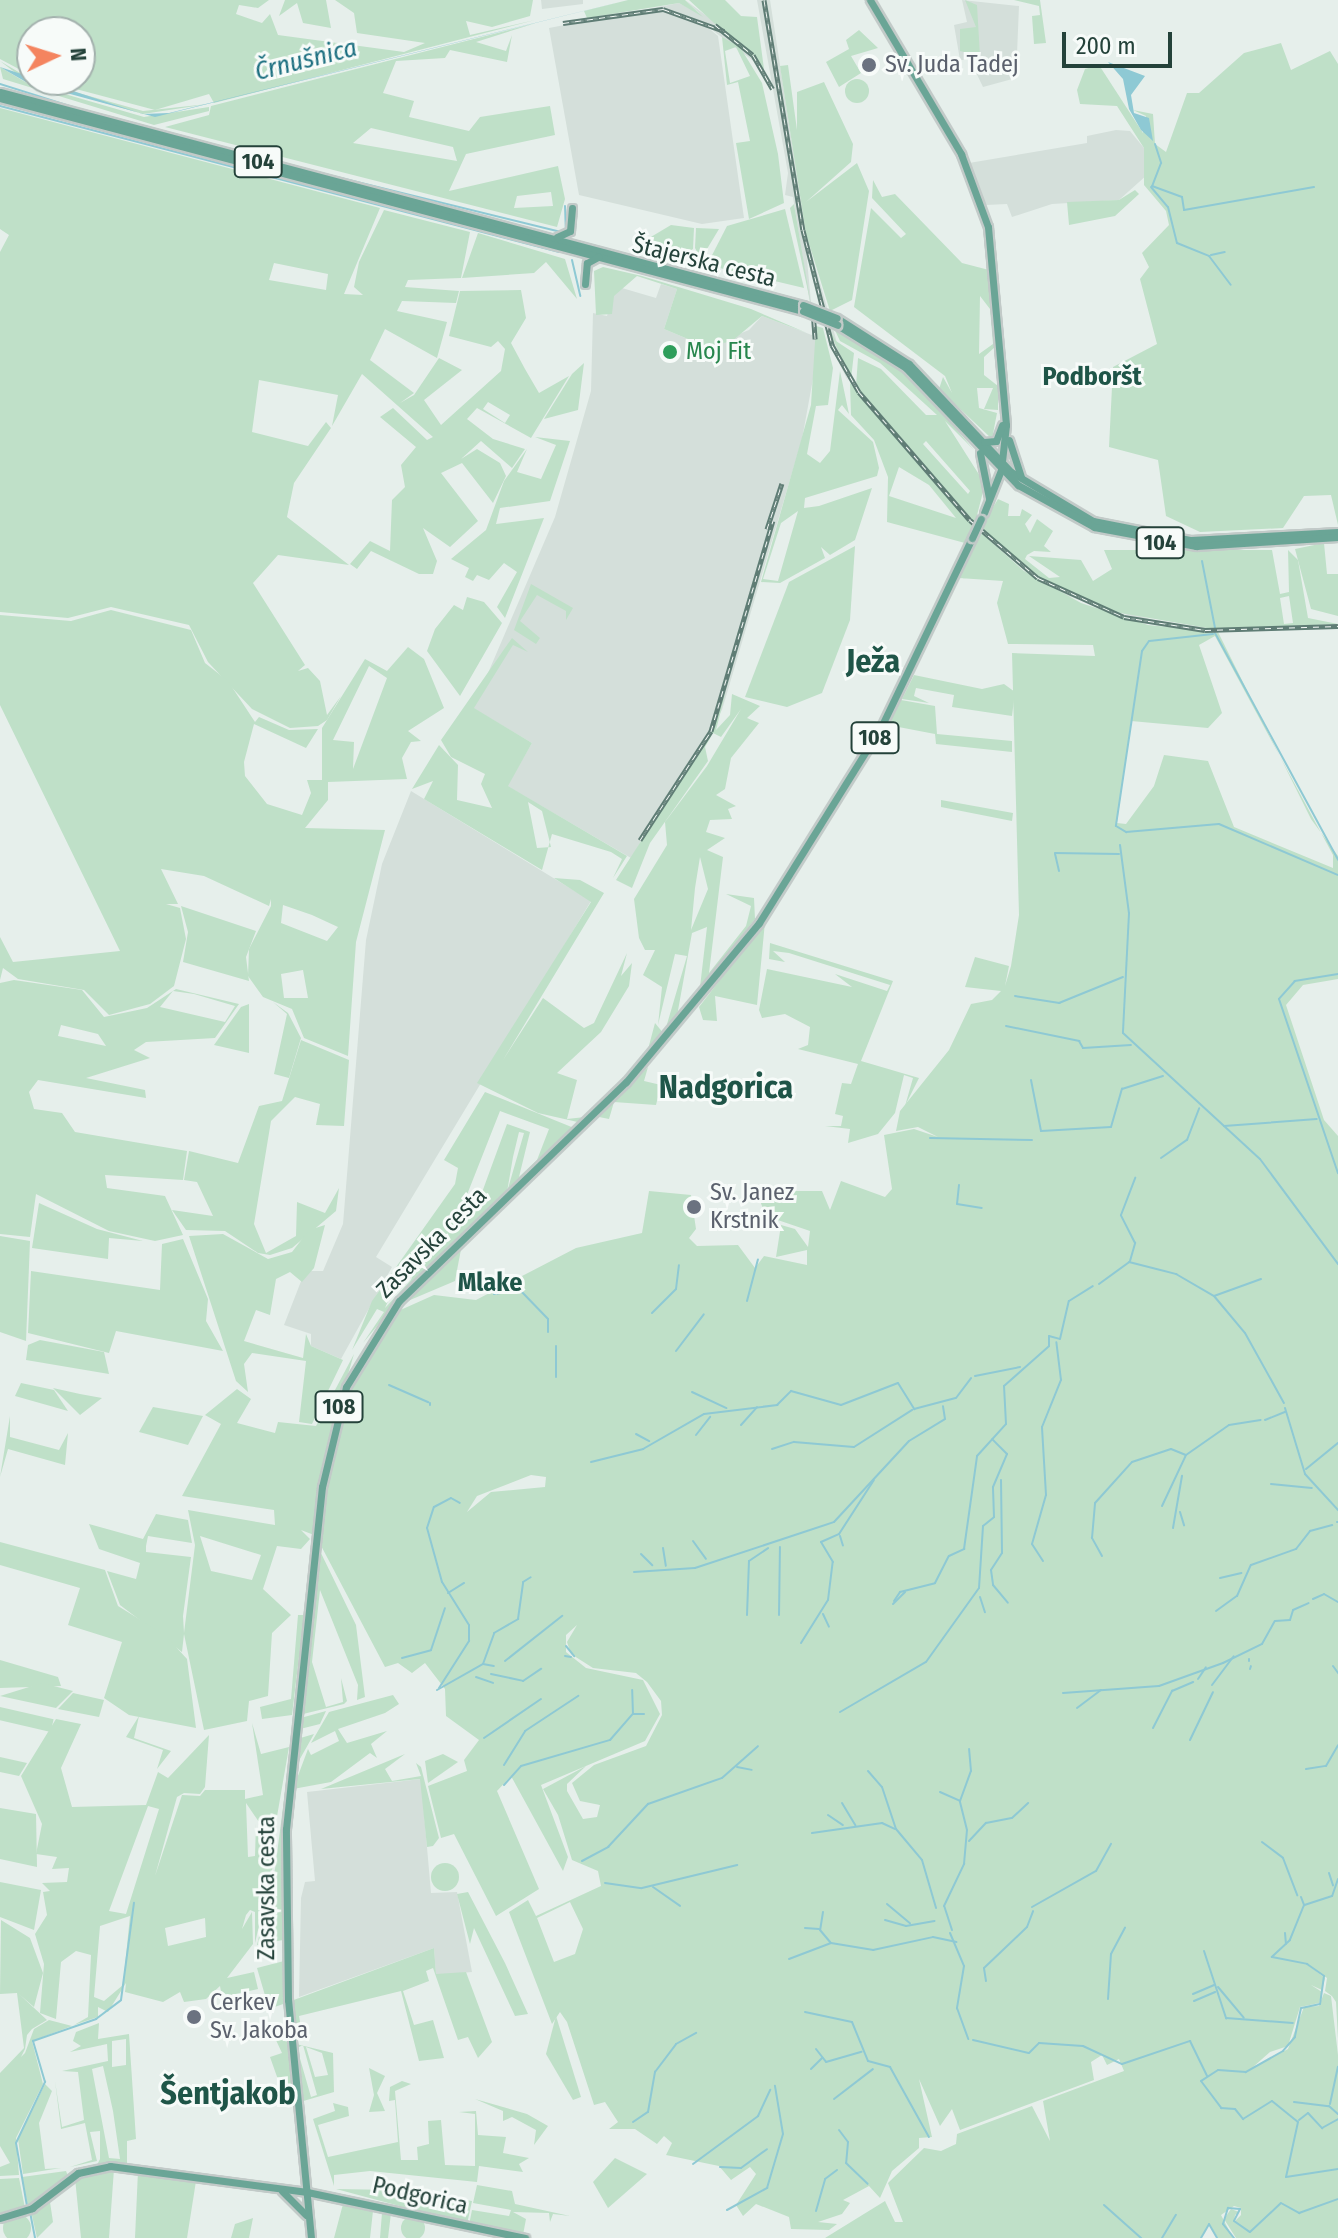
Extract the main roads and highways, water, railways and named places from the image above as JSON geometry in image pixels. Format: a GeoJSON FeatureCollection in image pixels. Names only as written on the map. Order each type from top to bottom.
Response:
{"type":"FeatureCollection","features":[{"type":"Feature","properties":{"kind":"main road"},"geometry":{"type":"LineString","coordinates":[[870,0],[976,187],[992,252],[1004,422],[1012,463],[1028,484]]}},
{"type":"Feature","properties":{"kind":"main road","name":"Štajerska cesta"},"geometry":{"type":"LineString","coordinates":[[0,95],[553,237],[803,308],[837,321],[909,364],[982,441],[1000,465],[1093,521],[1149,535],[1338,535]]}},
{"type":"Feature","properties":{"kind":"main road","name":"Štajerska cesta"},"geometry":{"type":"LineString","coordinates":[[0,95],[803,308]]}},
{"type":"Feature","properties":{"kind":"main road"},"geometry":{"type":"LineString","coordinates":[[553,237],[569,233],[572,208]]}},
{"type":"Feature","properties":{"kind":"main road"},"geometry":{"type":"LineString","coordinates":[[585,284],[587,263],[601,256]]}},
{"type":"Feature","properties":{"kind":"main road","name":"Štajerska cesta"},"geometry":{"type":"LineString","coordinates":[[837,321],[906,368],[1018,485],[1094,527],[1152,541],[1338,535]]}},
{"type":"Feature","properties":{"kind":"main road"},"geometry":{"type":"LineString","coordinates":[[982,441],[996,441],[1004,422]]}},
{"type":"Feature","properties":{"kind":"main road","name":"Zasavska cesta"},"geometry":{"type":"LineString","coordinates":[[311,2238],[286,1960],[288,1791],[324,1473],[346,1387],[399,1301],[626,1082],[757,925],[883,724],[990,500],[1000,465],[1004,422]]}},
{"type":"Feature","properties":{"kind":"main road"},"geometry":{"type":"LineString","coordinates":[[968,435],[986,463],[990,500]]}},
{"type":"Feature","properties":{"kind":"main road"},"geometry":{"type":"LineString","coordinates":[[990,500],[1002,486],[1018,485]]}},
{"type":"Feature","properties":{"kind":"main road","name":"Podgorica"},"geometry":{"type":"LineString","coordinates":[[0,2218],[28,2210],[93,2168],[199,2177],[307,2192],[525,2238]]}},
{"type":"Feature","properties":{"kind":"main road"},"geometry":{"type":"LineString","coordinates":[[294,2190],[305,2169]]}},
{"type":"Feature","properties":{"kind":"main road"},"geometry":{"type":"LineString","coordinates":[[276,2188],[299,2201],[309,2223]]}},
{"type":"Feature","properties":{"kind":"main road"},"geometry":{"type":"LineString","coordinates":[[309,2212],[321,2195]]}},
{"type":"Feature","properties":{"kind":"water","name":"Črnušnica"},"geometry":{"type":"Polygon","coordinates":[[[628,0],[155,117],[144,114],[169,113],[628,0]]]}},
{"type":"Feature","properties":{"kind":"water"},"geometry":{"type":"Polygon","coordinates":[[[1108,62],[1145,76],[1131,95],[1134,113],[1149,118],[1153,141],[1141,130],[1129,109],[1123,79],[1108,62]]]}},
{"type":"Feature","properties":{"kind":"water"},"geometry":{"type":"Polygon","coordinates":[[[77,96],[88,96],[139,113],[77,96]]]}},
{"type":"Feature","properties":{"kind":"waterway"},"geometry":{"type":"LineString","coordinates":[[0,84],[92,113]]}},
{"type":"Feature","properties":{"kind":"waterway"},"geometry":{"type":"LineString","coordinates":[[0,106],[559,252]]}},
{"type":"Feature","properties":{"kind":"waterway"},"geometry":{"type":"LineString","coordinates":[[1155,144],[1161,163],[1152,186],[1182,197],[1184,210],[1314,187]]}},
{"type":"Feature","properties":{"kind":"waterway"},"geometry":{"type":"LineString","coordinates":[[292,166],[561,232]]}},
{"type":"Feature","properties":{"kind":"waterway"},"geometry":{"type":"LineString","coordinates":[[1151,187],[1168,207],[1177,243],[1209,256],[1231,285]]}},
{"type":"Feature","properties":{"kind":"waterway"},"geometry":{"type":"LineString","coordinates":[[565,206],[566,229]]}},
{"type":"Feature","properties":{"kind":"waterway"},"geometry":{"type":"LineString","coordinates":[[1211,255],[1225,252]]}},
{"type":"Feature","properties":{"kind":"waterway"},"geometry":{"type":"LineString","coordinates":[[572,260],[580,296]]}},
{"type":"Feature","properties":{"kind":"waterway"},"geometry":{"type":"LineString","coordinates":[[1202,561],[1215,628]]}},
{"type":"Feature","properties":{"kind":"waterway"},"geometry":{"type":"LineString","coordinates":[[1215,633],[1338,860]]}},
{"type":"Feature","properties":{"kind":"waterway"},"geometry":{"type":"LineString","coordinates":[[1213,634],[1149,641],[1142,651],[1116,826],[1126,832],[1219,824],[1338,875]]}},
{"type":"Feature","properties":{"kind":"waterway"},"geometry":{"type":"LineString","coordinates":[[1120,845],[1129,913],[1123,1033],[1260,1159],[1338,1264]]}},
{"type":"Feature","properties":{"kind":"waterway"},"geometry":{"type":"LineString","coordinates":[[1059,871],[1055,853],[1119,854]]}},
{"type":"Feature","properties":{"kind":"waterway"},"geometry":{"type":"LineString","coordinates":[[1338,974],[1295,981],[1279,999],[1338,1173]]}},
{"type":"Feature","properties":{"kind":"waterway"},"geometry":{"type":"LineString","coordinates":[[1015,996],[1059,1003],[1123,977]]}},
{"type":"Feature","properties":{"kind":"waterway"},"geometry":{"type":"LineString","coordinates":[[1006,1026],[1079,1041],[1083,1048],[1131,1045]]}},
{"type":"Feature","properties":{"kind":"waterway"},"geometry":{"type":"LineString","coordinates":[[1031,1080],[1041,1131],[1111,1127],[1122,1089],[1163,1076]]}},
{"type":"Feature","properties":{"kind":"waterway"},"geometry":{"type":"LineString","coordinates":[[1161,1158],[1187,1140],[1199,1108]]}},
{"type":"Feature","properties":{"kind":"waterway"},"geometry":{"type":"LineString","coordinates":[[1224,1126],[1317,1119]]}},
{"type":"Feature","properties":{"kind":"waterway"},"geometry":{"type":"LineString","coordinates":[[930,1138],[1032,1140]]}},
{"type":"Feature","properties":{"kind":"waterway"},"geometry":{"type":"LineString","coordinates":[[1130,1261],[1135,1243],[1121,1215],[1135,1178]]}},
{"type":"Feature","properties":{"kind":"waterway"},"geometry":{"type":"LineString","coordinates":[[959,1185],[957,1204],[982,1208]]}},
{"type":"Feature","properties":{"kind":"waterway"},"geometry":{"type":"LineString","coordinates":[[747,1301],[758,1259]]}},
{"type":"Feature","properties":{"kind":"waterway"},"geometry":{"type":"LineString","coordinates":[[1099,1284],[1129,1262],[1176,1274],[1214,1296],[1245,1333],[1284,1403]]}},
{"type":"Feature","properties":{"kind":"waterway"},"geometry":{"type":"LineString","coordinates":[[652,1313],[676,1289],[679,1265]]}},
{"type":"Feature","properties":{"kind":"waterway"},"geometry":{"type":"LineString","coordinates":[[1214,1296],[1261,1279]]}},
{"type":"Feature","properties":{"kind":"waterway"},"geometry":{"type":"LineString","coordinates":[[894,1601],[900,1592],[935,1583],[949,1556],[964,1549],[977,1456],[1006,1424],[1004,1386],[1049,1346],[1049,1336],[1060,1339],[1069,1301],[1093,1286]]}},
{"type":"Feature","properties":{"kind":"waterway"},"geometry":{"type":"LineString","coordinates":[[494,1294],[520,1290],[548,1319],[548,1332]]}},
{"type":"Feature","properties":{"kind":"waterway"},"geometry":{"type":"LineString","coordinates":[[676,1351],[704,1314]]}},
{"type":"Feature","properties":{"kind":"waterway"},"geometry":{"type":"LineString","coordinates":[[1043,1561],[1032,1544],[1046,1495],[1042,1427],[1061,1380],[1056,1342]]}},
{"type":"Feature","properties":{"kind":"waterway"},"geometry":{"type":"LineString","coordinates":[[556,1346],[556,1377]]}},
{"type":"Feature","properties":{"kind":"waterway"},"geometry":{"type":"LineString","coordinates":[[975,1376],[1020,1367]]}},
{"type":"Feature","properties":{"kind":"waterway"},"geometry":{"type":"LineString","coordinates":[[591,1462],[643,1449],[704,1414],[777,1405],[791,1391],[841,1405],[898,1383],[914,1409],[956,1398],[971,1378]]}},
{"type":"Feature","properties":{"kind":"waterway"},"geometry":{"type":"LineString","coordinates":[[389,1385],[428,1402]]}},
{"type":"Feature","properties":{"kind":"waterway"},"geometry":{"type":"LineString","coordinates":[[692,1392],[726,1408]]}},
{"type":"Feature","properties":{"kind":"waterway"},"geometry":{"type":"LineString","coordinates":[[634,1572],[695,1568],[834,1522],[909,1441],[945,1419],[943,1406]]}},
{"type":"Feature","properties":{"kind":"waterway"},"geometry":{"type":"LineString","coordinates":[[741,1425],[757,1407]]}},
{"type":"Feature","properties":{"kind":"waterway"},"geometry":{"type":"LineString","coordinates":[[1285,1408],[1305,1474],[1338,1510]]}},
{"type":"Feature","properties":{"kind":"waterway"},"geometry":{"type":"LineString","coordinates":[[772,1449],[794,1442],[854,1447],[912,1410]]}},
{"type":"Feature","properties":{"kind":"waterway"},"geometry":{"type":"LineString","coordinates":[[1265,1420],[1285,1412]]}},
{"type":"Feature","properties":{"kind":"waterway"},"geometry":{"type":"LineString","coordinates":[[696,1435],[710,1417]]}},
{"type":"Feature","properties":{"kind":"waterway"},"geometry":{"type":"LineString","coordinates":[[1102,1556],[1092,1538],[1095,1503],[1132,1462],[1171,1449],[1186,1455],[1229,1425],[1261,1420]]}},
{"type":"Feature","properties":{"kind":"waterway"},"geometry":{"type":"LineString","coordinates":[[636,1434],[649,1441]]}},
{"type":"Feature","properties":{"kind":"waterway"},"geometry":{"type":"LineString","coordinates":[[840,1712],[926,1662],[979,1588],[983,1526],[994,1517],[993,1487],[1007,1454],[992,1439]]}},
{"type":"Feature","properties":{"kind":"waterway"},"geometry":{"type":"LineString","coordinates":[[1306,1469],[1338,1443]]}},
{"type":"Feature","properties":{"kind":"waterway"},"geometry":{"type":"LineString","coordinates":[[1162,1506],[1186,1455]]}},
{"type":"Feature","properties":{"kind":"waterway"},"geometry":{"type":"LineString","coordinates":[[1173,1528],[1182,1476]]}},
{"type":"Feature","properties":{"kind":"waterway"},"geometry":{"type":"LineString","coordinates":[[801,1643],[828,1600],[833,1562],[821,1542],[839,1534],[874,1480]]}},
{"type":"Feature","properties":{"kind":"waterway"},"geometry":{"type":"LineString","coordinates":[[1001,1480],[1002,1553],[991,1570],[993,1585],[1008,1603]]}},
{"type":"Feature","properties":{"kind":"waterway"},"geometry":{"type":"LineString","coordinates":[[1271,1484],[1312,1488]]}},
{"type":"Feature","properties":{"kind":"waterway"},"geometry":{"type":"LineString","coordinates":[[439,1688],[469,1641],[469,1625],[442,1582],[427,1528],[434,1507],[451,1498],[460,1503]]}},
{"type":"Feature","properties":{"kind":"waterway"},"geometry":{"type":"LineString","coordinates":[[1180,1512],[1184,1525]]}},
{"type":"Feature","properties":{"kind":"waterway"},"geometry":{"type":"LineString","coordinates":[[1216,1611],[1237,1596],[1251,1565],[1296,1549],[1310,1531],[1332,1525]]}},
{"type":"Feature","properties":{"kind":"waterway"},"geometry":{"type":"LineString","coordinates":[[840,1536],[843,1546]]}},
{"type":"Feature","properties":{"kind":"waterway"},"geometry":{"type":"LineString","coordinates":[[693,1541],[706,1559]]}},
{"type":"Feature","properties":{"kind":"waterway"},"geometry":{"type":"LineString","coordinates":[[779,1615],[780,1547]]}},
{"type":"Feature","properties":{"kind":"waterway"},"geometry":{"type":"LineString","coordinates":[[663,1548],[666,1566]]}},
{"type":"Feature","properties":{"kind":"waterway"},"geometry":{"type":"LineString","coordinates":[[747,1615],[749,1561],[768,1548]]}},
{"type":"Feature","properties":{"kind":"waterway"},"geometry":{"type":"LineString","coordinates":[[641,1554],[652,1565]]}},
{"type":"Feature","properties":{"kind":"waterway"},"geometry":{"type":"LineString","coordinates":[[1220,1578],[1241,1573]]}},
{"type":"Feature","properties":{"kind":"waterway"},"geometry":{"type":"LineString","coordinates":[[437,1690],[483,1664],[494,1633],[518,1619],[523,1582],[531,1577]]}},
{"type":"Feature","properties":{"kind":"waterway"},"geometry":{"type":"LineString","coordinates":[[448,1593],[464,1583]]}},
{"type":"Feature","properties":{"kind":"waterway"},"geometry":{"type":"LineString","coordinates":[[893,1604],[905,1592]]}},
{"type":"Feature","properties":{"kind":"waterway"},"geometry":{"type":"LineString","coordinates":[[1313,1599],[1324,1594],[1338,1602]]}},
{"type":"Feature","properties":{"kind":"waterway"},"geometry":{"type":"LineString","coordinates":[[980,1597],[985,1612]]}},
{"type":"Feature","properties":{"kind":"waterway"},"geometry":{"type":"LineString","coordinates":[[1063,1693],[1159,1686],[1223,1663],[1262,1644],[1275,1621],[1290,1620],[1293,1610],[1309,1603]]}},
{"type":"Feature","properties":{"kind":"waterway"},"geometry":{"type":"LineString","coordinates":[[402,1658],[431,1650],[445,1608]]}},
{"type":"Feature","properties":{"kind":"waterway"},"geometry":{"type":"LineString","coordinates":[[823,1614],[829,1627]]}},
{"type":"Feature","properties":{"kind":"waterway"},"geometry":{"type":"LineString","coordinates":[[505,1661],[562,1616]]}},
{"type":"Feature","properties":{"kind":"waterway"},"geometry":{"type":"LineString","coordinates":[[566,1646],[574,1656]]}},
{"type":"Feature","properties":{"kind":"waterway"},"geometry":{"type":"LineString","coordinates":[[565,1656],[571,1657]]}},
{"type":"Feature","properties":{"kind":"waterway"},"geometry":{"type":"LineString","coordinates":[[1212,1685],[1234,1656]]}},
{"type":"Feature","properties":{"kind":"waterway"},"geometry":{"type":"LineString","coordinates":[[483,1664],[494,1666]]}},
{"type":"Feature","properties":{"kind":"waterway"},"geometry":{"type":"LineString","coordinates":[[1333,1666],[1338,1673]]}},
{"type":"Feature","properties":{"kind":"waterway"},"geometry":{"type":"LineString","coordinates":[[1198,1679],[1206,1667]]}},
{"type":"Feature","properties":{"kind":"waterway"},"geometry":{"type":"LineString","coordinates":[[491,1674],[523,1681],[541,1669]]}},
{"type":"Feature","properties":{"kind":"waterway"},"geometry":{"type":"LineString","coordinates":[[476,1677],[493,1683]]}},
{"type":"Feature","properties":{"kind":"waterway"},"geometry":{"type":"LineString","coordinates":[[1153,1728],[1172,1691],[1193,1682]]}},
{"type":"Feature","properties":{"kind":"waterway"},"geometry":{"type":"LineString","coordinates":[[504,1785],[521,1766],[610,1740],[633,1714],[632,1690]]}},
{"type":"Feature","properties":{"kind":"waterway"},"geometry":{"type":"LineString","coordinates":[[1077,1708],[1101,1690]]}},
{"type":"Feature","properties":{"kind":"waterway"},"geometry":{"type":"LineString","coordinates":[[1190,1740],[1213,1692]]}},
{"type":"Feature","properties":{"kind":"waterway"},"geometry":{"type":"LineString","coordinates":[[504,1765],[525,1731],[578,1696]]}},
{"type":"Feature","properties":{"kind":"waterway"},"geometry":{"type":"LineString","coordinates":[[484,1738],[541,1699]]}},
{"type":"Feature","properties":{"kind":"waterway"},"geometry":{"type":"LineString","coordinates":[[633,1714],[644,1714]]}},
{"type":"Feature","properties":{"kind":"waterway"},"geometry":{"type":"LineString","coordinates":[[1306,1769],[1326,1766],[1338,1745]]}},
{"type":"Feature","properties":{"kind":"waterway"},"geometry":{"type":"LineString","coordinates":[[582,1861],[608,1847],[648,1804],[722,1778],[758,1746]]}},
{"type":"Feature","properties":{"kind":"waterway"},"geometry":{"type":"LineString","coordinates":[[952,1930],[944,1906],[964,1864],[967,1830],[960,1801],[971,1771],[969,1749]]}},
{"type":"Feature","properties":{"kind":"waterway"},"geometry":{"type":"LineString","coordinates":[[737,1767],[752,1770]]}},
{"type":"Feature","properties":{"kind":"waterway"},"geometry":{"type":"LineString","coordinates":[[868,1771],[882,1787],[896,1829],[922,1860],[936,1908]]}},
{"type":"Feature","properties":{"kind":"waterway"},"geometry":{"type":"LineString","coordinates":[[940,1792],[960,1801]]}},
{"type":"Feature","properties":{"kind":"waterway"},"geometry":{"type":"LineString","coordinates":[[842,1803],[855,1825]]}},
{"type":"Feature","properties":{"kind":"waterway"},"geometry":{"type":"LineString","coordinates":[[969,1841],[986,1823],[1012,1818],[1028,1803]]}},
{"type":"Feature","properties":{"kind":"waterway"},"geometry":{"type":"LineString","coordinates":[[828,1815],[843,1825]]}},
{"type":"Feature","properties":{"kind":"waterway"},"geometry":{"type":"LineString","coordinates":[[812,1833],[882,1823],[895,1829]]}},
{"type":"Feature","properties":{"kind":"waterway"},"geometry":{"type":"LineString","coordinates":[[1262,1842],[1283,1858],[1297,1895]]}},
{"type":"Feature","properties":{"kind":"waterway"},"geometry":{"type":"LineString","coordinates":[[1032,1907],[1096,1871],[1111,1844]]}},
{"type":"Feature","properties":{"kind":"waterway"},"geometry":{"type":"LineString","coordinates":[[605,1883],[642,1888],[737,1865]]}},
{"type":"Feature","properties":{"kind":"waterway"},"geometry":{"type":"LineString","coordinates":[[1329,1873],[1333,1885]]}},
{"type":"Feature","properties":{"kind":"waterway"},"geometry":{"type":"LineString","coordinates":[[1338,1879],[1332,1896],[1304,1905],[1290,1940],[1272,1957],[1307,1964],[1324,1976],[1320,2004],[1301,2008],[1295,2037],[1283,2051],[1246,2072],[1218,2070],[1201,2081],[1221,2108],[1235,2109],[1243,2119],[1272,2101],[1298,2122],[1286,2177],[1338,2169]]}},
{"type":"Feature","properties":{"kind":"waterway"},"geometry":{"type":"LineString","coordinates":[[653,1887],[680,1906]]}},
{"type":"Feature","properties":{"kind":"waterway"},"geometry":{"type":"LineString","coordinates":[[1301,1897],[1304,1905]]}},
{"type":"Feature","properties":{"kind":"waterway"},"geometry":{"type":"LineString","coordinates":[[27,2206],[16,2143],[45,2082],[33,2041],[96,2019],[121,2000],[134,1903]]}},
{"type":"Feature","properties":{"kind":"waterway"},"geometry":{"type":"LineString","coordinates":[[887,1904],[910,1923]]}},
{"type":"Feature","properties":{"kind":"waterway"},"geometry":{"type":"LineString","coordinates":[[986,1981],[984,1968],[1027,1927],[1033,1911]]}},
{"type":"Feature","properties":{"kind":"waterway"},"geometry":{"type":"LineString","coordinates":[[823,1912],[820,1930],[830,1942]]}},
{"type":"Feature","properties":{"kind":"waterway"},"geometry":{"type":"LineString","coordinates":[[885,1920],[906,1926],[935,1921]]}},
{"type":"Feature","properties":{"kind":"waterway"},"geometry":{"type":"LineString","coordinates":[[805,1928],[819,1929]]}},
{"type":"Feature","properties":{"kind":"waterway"},"geometry":{"type":"LineString","coordinates":[[1108,1999],[1111,1954],[1125,1928]]}},
{"type":"Feature","properties":{"kind":"waterway"},"geometry":{"type":"LineString","coordinates":[[950,1933],[964,1966],[957,2008],[968,2039]]}},
{"type":"Feature","properties":{"kind":"waterway"},"geometry":{"type":"LineString","coordinates":[[1285,1933],[1286,1944]]}},
{"type":"Feature","properties":{"kind":"waterway"},"geometry":{"type":"LineString","coordinates":[[789,1959],[831,1943],[873,1950],[933,1937],[956,1942]]}},
{"type":"Feature","properties":{"kind":"waterway"},"geometry":{"type":"LineString","coordinates":[[1204,1951],[1226,2018],[1293,2023]]}},
{"type":"Feature","properties":{"kind":"waterway"},"geometry":{"type":"LineString","coordinates":[[1193,1994],[1214,1985]]}},
{"type":"Feature","properties":{"kind":"waterway"},"geometry":{"type":"LineString","coordinates":[[1218,1987],[1244,2018]]}},
{"type":"Feature","properties":{"kind":"waterway"},"geometry":{"type":"LineString","coordinates":[[1194,2001],[1215,1992]]}},
{"type":"Feature","properties":{"kind":"waterway"},"geometry":{"type":"LineString","coordinates":[[805,2012],[852,2022],[868,2061],[890,2067],[929,2137]]}},
{"type":"Feature","properties":{"kind":"waterway"},"geometry":{"type":"LineString","coordinates":[[633,2122],[648,2112],[655,2072],[676,2044],[696,2033]]}},
{"type":"Feature","properties":{"kind":"waterway"},"geometry":{"type":"LineString","coordinates":[[973,2040],[1029,2053],[1039,2043],[1083,2046],[1122,2064],[1190,2041],[1207,2076]]}},
{"type":"Feature","properties":{"kind":"waterway"},"geometry":{"type":"LineString","coordinates":[[816,2049],[826,2062],[862,2052]]}},
{"type":"Feature","properties":{"kind":"waterway"},"geometry":{"type":"LineString","coordinates":[[811,2069],[822,2058]]}},
{"type":"Feature","properties":{"kind":"waterway"},"geometry":{"type":"LineString","coordinates":[[1330,2104],[1338,2067]]}},
{"type":"Feature","properties":{"kind":"waterway"},"geometry":{"type":"LineString","coordinates":[[834,2099],[873,2069]]}},
{"type":"Feature","properties":{"kind":"waterway"},"geometry":{"type":"LineString","coordinates":[[727,2210],[767,2188],[783,2134],[775,2086]]}},
{"type":"Feature","properties":{"kind":"waterway"},"geometry":{"type":"LineString","coordinates":[[693,2164],[758,2116],[770,2090]]}},
{"type":"Feature","properties":{"kind":"waterway"},"geometry":{"type":"LineString","coordinates":[[1294,2102],[1329,2106],[1338,2114]]}},
{"type":"Feature","properties":{"kind":"waterway"},"geometry":{"type":"LineString","coordinates":[[1299,2120],[1308,2113],[1322,2128],[1338,2119]]}},
{"type":"Feature","properties":{"kind":"waterway"},"geometry":{"type":"LineString","coordinates":[[839,2130],[848,2142],[846,2163],[868,2184]]}},
{"type":"Feature","properties":{"kind":"waterway"},"geometry":{"type":"LineString","coordinates":[[720,2167],[741,2168],[767,2149]]}},
{"type":"Feature","properties":{"kind":"waterway"},"geometry":{"type":"LineString","coordinates":[[816,2211],[825,2179],[837,2170]]}},
{"type":"Feature","properties":{"kind":"waterway"},"geometry":{"type":"LineString","coordinates":[[1234,2238],[1223,2224],[1228,2208],[1240,2209],[1234,2221],[1250,2232],[1281,2203],[1299,2213],[1338,2199]]}},
{"type":"Feature","properties":{"kind":"waterway"},"geometry":{"type":"LineString","coordinates":[[1104,2205],[1141,2238]]}},
{"type":"Feature","properties":{"kind":"waterway"},"geometry":{"type":"LineString","coordinates":[[30,2212],[35,2238]]}},
{"type":"Feature","properties":{"kind":"waterway"},"geometry":{"type":"LineString","coordinates":[[1162,2238],[1176,2215]]}},
{"type":"Feature","properties":{"kind":"waterway"},"geometry":{"type":"LineString","coordinates":[[1201,2238],[1209,2224],[1217,2238]]}},
{"type":"Feature","properties":{"kind":"railway"},"geometry":{"type":"LineString","coordinates":[[764,0],[803,230],[832,345],[859,392],[970,520],[1038,578],[1124,617],[1205,630],[1338,626]]}},
{"type":"Feature","properties":{"kind":"railway"},"geometry":{"type":"LineString","coordinates":[[563,23],[663,9],[724,31]]}},
{"type":"Feature","properties":{"kind":"railway"},"geometry":{"type":"LineString","coordinates":[[715,25],[753,55],[773,89]]}},
{"type":"Feature","properties":{"kind":"railway"},"geometry":{"type":"LineString","coordinates":[[813,309],[815,339]]}},
{"type":"Feature","properties":{"kind":"railway"},"geometry":{"type":"LineString","coordinates":[[767,529],[782,483]]}},
{"type":"Feature","properties":{"kind":"railway"},"geometry":{"type":"LineString","coordinates":[[640,840],[711,731],[773,521]]}},
{"type":"Feature","properties":{"kind":"place","name":"Sv. Juda Tadej"},"geometry":{"type":"Point","coordinates":[869,65]}},
{"type":"Feature","properties":{"kind":"place","name":"Moj Fit"},"geometry":{"type":"Point","coordinates":[670,352]}},
{"type":"Feature","properties":{"kind":"place","name":"Sv. Janez Krstnik"},"geometry":{"type":"Point","coordinates":[694,1207]}},
{"type":"Feature","properties":{"kind":"place","name":"Cerkev Sv. Jakoba"},"geometry":{"type":"Point","coordinates":[194,2017]}},
{"type":"Feature","properties":{"kind":"district","name":"Podboršt"},"geometry":{"type":"Point","coordinates":[1092,377]}},
{"type":"Feature","properties":{"kind":"district","name":"Ježa"},"geometry":{"type":"Point","coordinates":[873,661]}},
{"type":"Feature","properties":{"kind":"district","name":"Nadgorica"},"geometry":{"type":"Point","coordinates":[726,1087]}},
{"type":"Feature","properties":{"kind":"district","name":"Mlake"},"geometry":{"type":"Point","coordinates":[490,1283]}},
{"type":"Feature","properties":{"kind":"district","name":"Šentjakob"},"geometry":{"type":"Point","coordinates":[228,2093]}}]}
